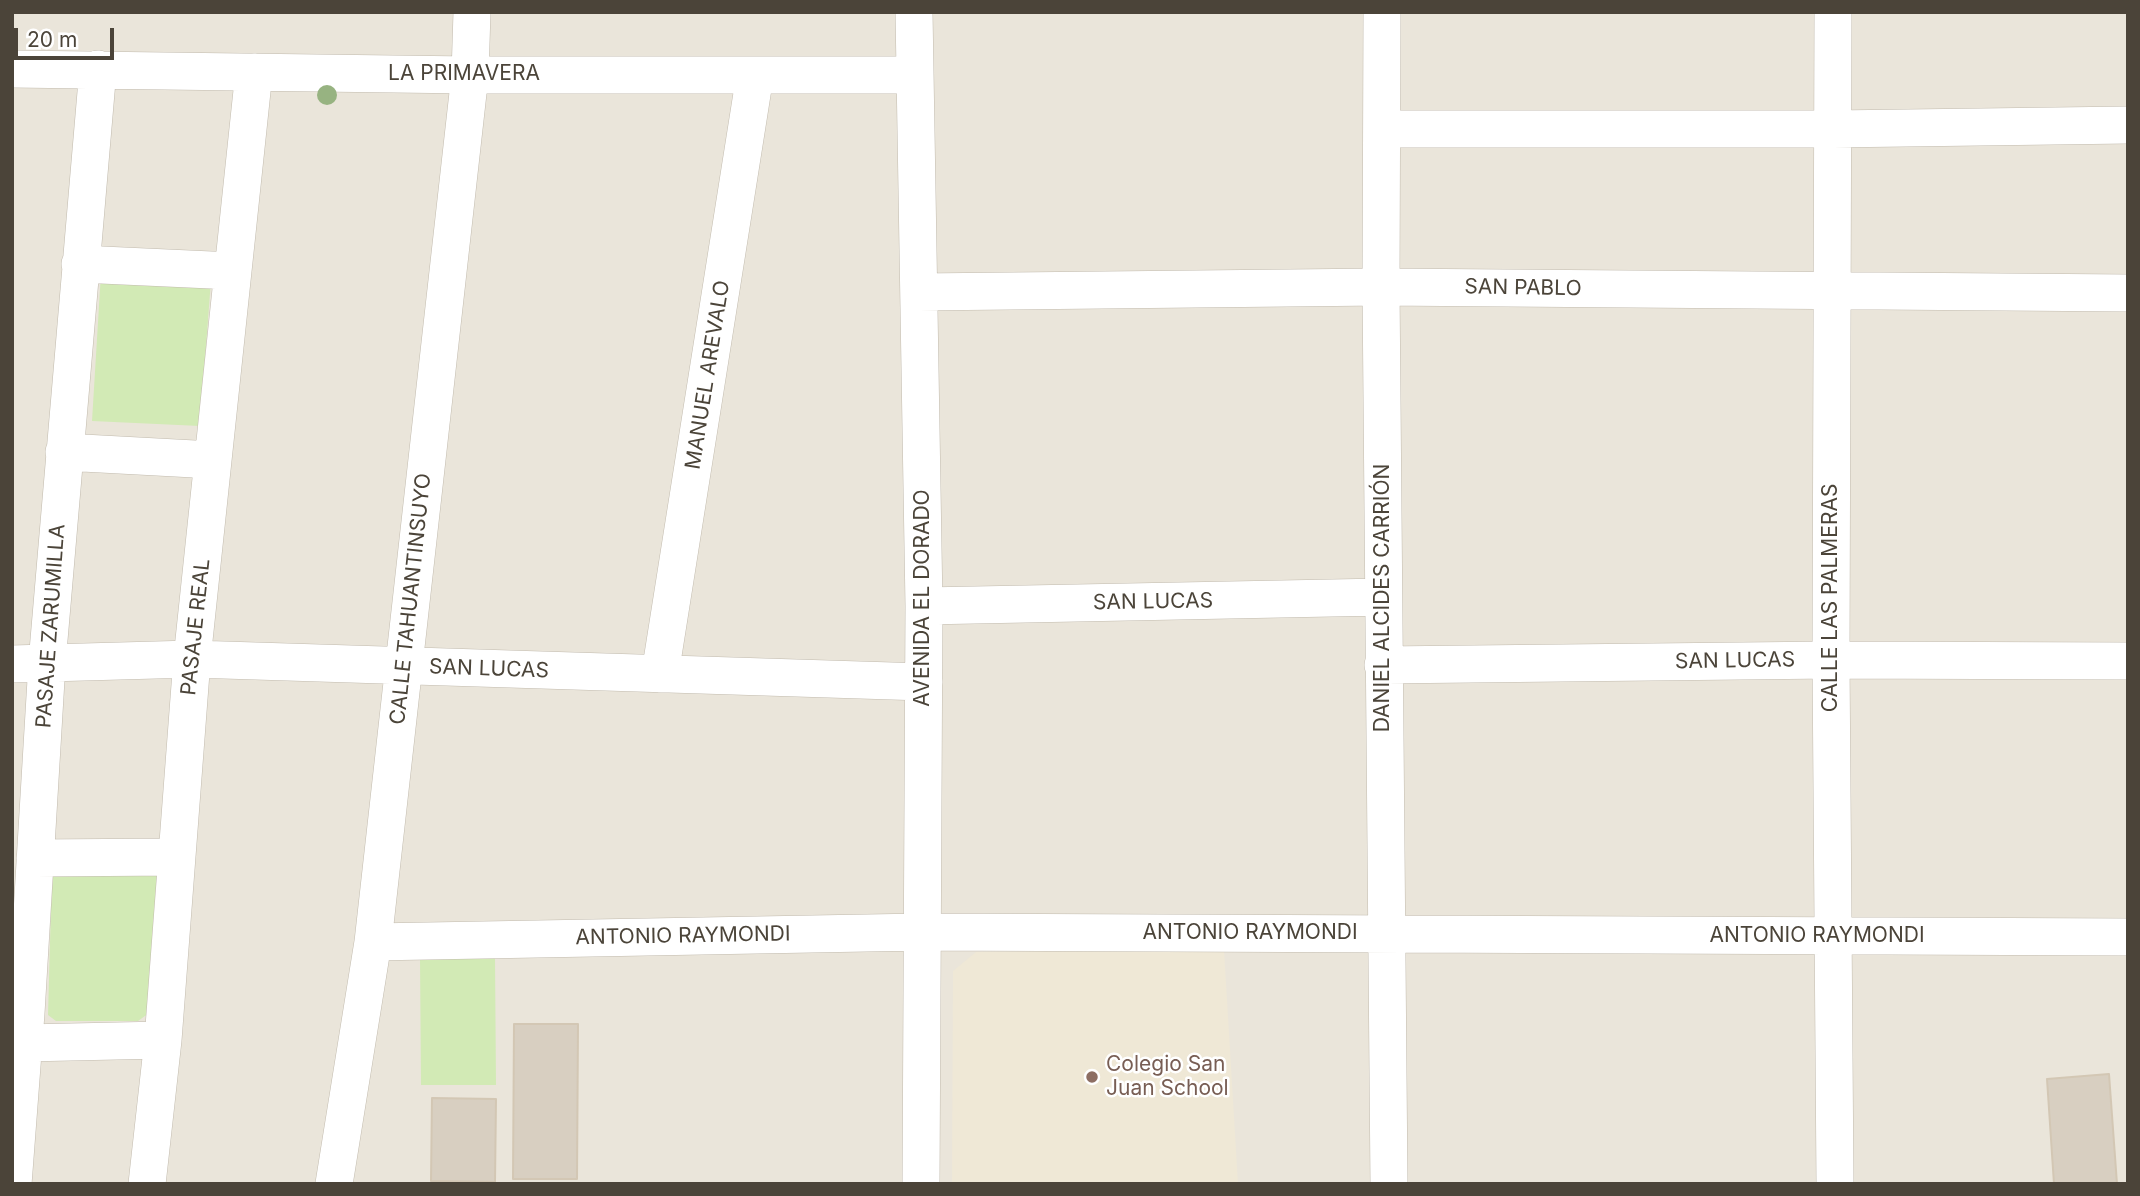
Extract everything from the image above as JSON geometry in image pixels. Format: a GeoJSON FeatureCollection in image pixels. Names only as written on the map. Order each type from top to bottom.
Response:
{"type":"FeatureCollection","features":[{"type":"Feature","properties":{"kind":"street","name":"CALLE TAHUANTINSUYO"},"geometry":{"type":"LineString","coordinates":[[334,1184],[373,942],[470,75],[472,12]]}},
{"type":"Feature","properties":{"kind":"street","name":"AVENIDA EL DORADO"},"geometry":{"type":"LineString","coordinates":[[914,12],[924,606],[921,1184]]}},
{"type":"Feature","properties":{"kind":"street","name":"DANIEL ALCIDES CARRIÓN"},"geometry":{"type":"LineString","coordinates":[[1382,12],[1381,286],[1389,1184]]}},
{"type":"Feature","properties":{"kind":"street","name":"CALLE LAS PALMERAS"},"geometry":{"type":"LineString","coordinates":[[1833,12],[1831,660],[1835,1184]]}},
{"type":"Feature","properties":{"kind":"street","name":"LA PRIMAVERA"},"geometry":{"type":"LineString","coordinates":[[12,69],[470,75],[915,75]]}},
{"type":"Feature","properties":{"kind":"street","name":"PASAJE ZARUMILLA"},"geometry":{"type":"LineString","coordinates":[[13,1184],[35,858],[30,664],[64,452],[98,69]]}},
{"type":"Feature","properties":{"kind":"street","name":"PASAJE REAL"},"geometry":{"type":"LineString","coordinates":[[148,1184],[163,1040],[192,659],[254,72]]}},
{"type":"Feature","properties":{"kind":"street","name":"MANUEL AREVALO"},"geometry":{"type":"LineString","coordinates":[[660,674],[755,75]]}},
{"type":"Feature","properties":{"kind":"street"},"geometry":{"type":"LineString","coordinates":[[1382,129],[1833,129],[2128,125]]}},
{"type":"Feature","properties":{"kind":"street"},"geometry":{"type":"LineString","coordinates":[[80,264],[233,271]]}},
{"type":"Feature","properties":{"kind":"street","name":"SAN PABLO"},"geometry":{"type":"LineString","coordinates":[[919,292],[1381,286],[2128,293]]}},
{"type":"Feature","properties":{"kind":"street"},"geometry":{"type":"LineString","coordinates":[[64,452],[213,460]]}},
{"type":"Feature","properties":{"kind":"street","name":"SAN LUCAS"},"geometry":{"type":"LineString","coordinates":[[924,606],[1383,597]]}},
{"type":"Feature","properties":{"kind":"street","name":"SAN LUCAS"},"geometry":{"type":"LineString","coordinates":[[30,664],[192,659],[923,682]]}},
{"type":"Feature","properties":{"kind":"street","name":"SAN LUCAS"},"geometry":{"type":"LineString","coordinates":[[1384,665],[1831,660],[2128,661]]}},
{"type":"Feature","properties":{"kind":"street"},"geometry":{"type":"LineString","coordinates":[[35,858],[177,858]]}},
{"type":"Feature","properties":{"kind":"street","name":"ANTONIO RAYMONDI"},"geometry":{"type":"LineString","coordinates":[[373,942],[922,932],[2128,937]]}},
{"type":"Feature","properties":{"kind":"street"},"geometry":{"type":"LineString","coordinates":[[24,1042],[163,1040]]}},
{"type":"Feature","properties":{"kind":"shaded area"},"geometry":{"type":"Polygon","coordinates":[[[12,12],[2128,12],[2128,1184],[12,1184],[12,12]]]}},
{"type":"Feature","properties":{"kind":"shaded area","name":"Colegio San Juan School"},"geometry":{"type":"Polygon","coordinates":[[[1224,950],[1238,1184],[952,1184],[953,971],[976,952],[1224,950]]]}},
{"type":"Feature","properties":{"kind":"green space"},"geometry":{"type":"Polygon","coordinates":[[[101,273],[211,280],[200,426],[92,421],[101,273]]]}},
{"type":"Feature","properties":{"kind":"green space"},"geometry":{"type":"Polygon","coordinates":[[[52,871],[162,871],[149,1013],[138,1021],[56,1021],[48,1015],[52,871]]]}},
{"type":"Feature","properties":{"kind":"green space"},"geometry":{"type":"Polygon","coordinates":[[[420,958],[495,958],[496,1085],[421,1085],[420,958]]]}},
{"type":"Feature","properties":{"kind":"building"},"geometry":{"type":"Polygon","coordinates":[[[514,1024],[578,1024],[577,1179],[513,1179],[514,1024]]]}},
{"type":"Feature","properties":{"kind":"building"},"geometry":{"type":"Polygon","coordinates":[[[2109,1074],[2117,1184],[2054,1184],[2047,1079],[2109,1074]]]}},
{"type":"Feature","properties":{"kind":"building"},"geometry":{"type":"Polygon","coordinates":[[[432,1098],[496,1099],[495,1182],[431,1181],[432,1098]]]}},
{"type":"Feature","properties":{"kind":"place","name":"Colegio San Juan School"},"geometry":{"type":"Point","coordinates":[1092,1077]}}]}
